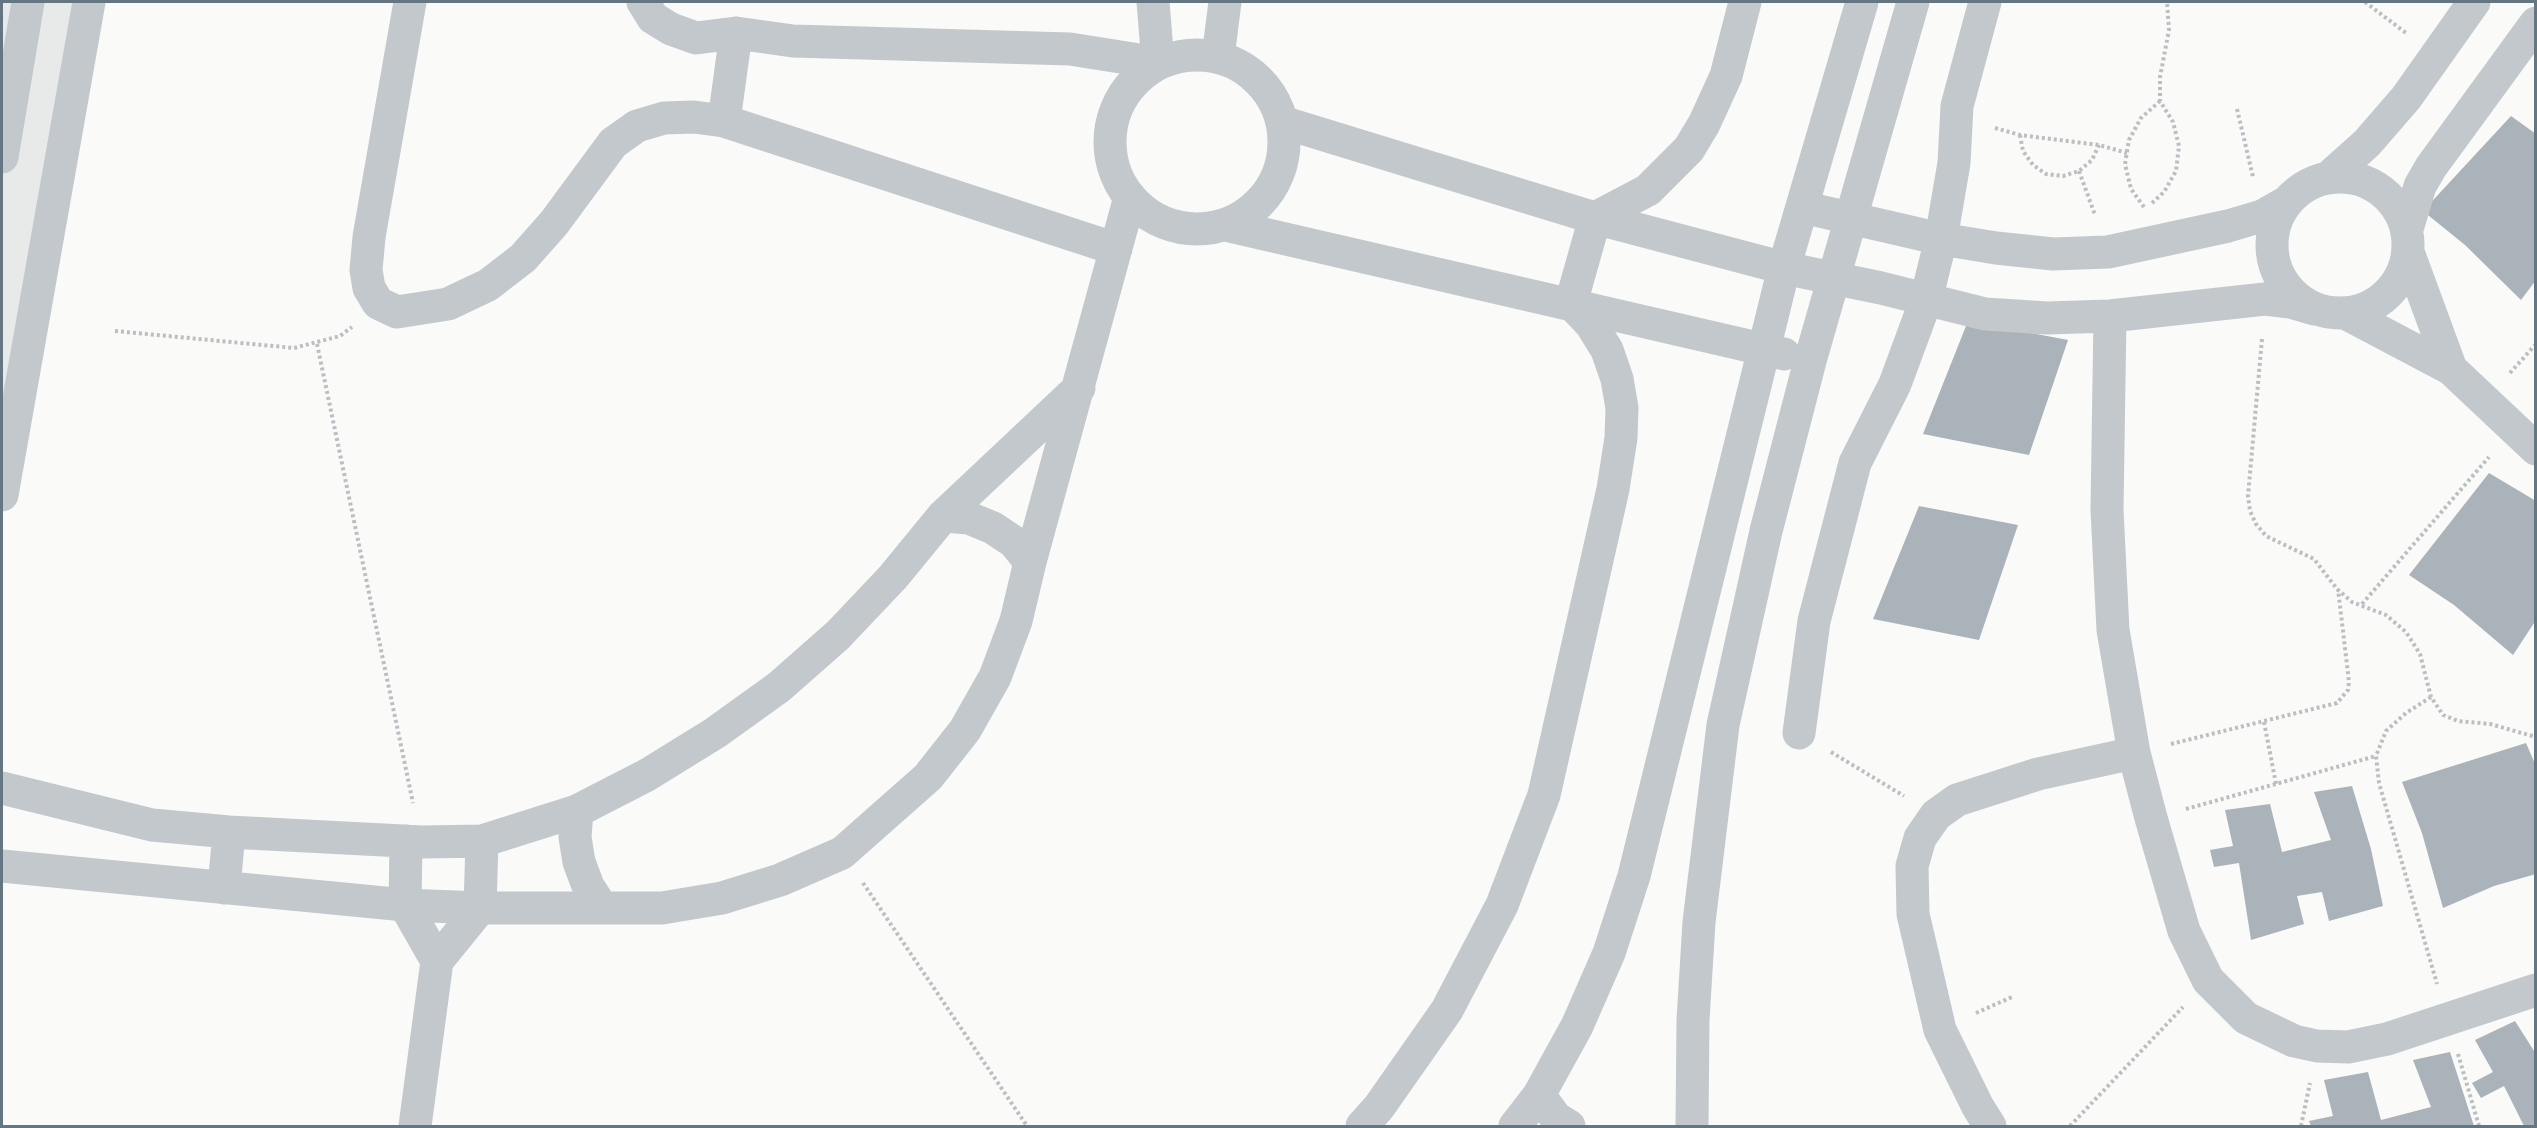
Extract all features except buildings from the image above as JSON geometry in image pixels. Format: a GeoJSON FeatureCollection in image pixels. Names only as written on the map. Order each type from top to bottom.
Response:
{"type":"FeatureCollection","features":[{"type":"Feature","properties":{"kind":"street"},"geometry":{"type":"LineString","coordinates":[[2,157],[28,2]]}},
{"type":"Feature","properties":{"kind":"street"},"geometry":{"type":"LineString","coordinates":[[2,495],[89,2]]}},
{"type":"Feature","properties":{"kind":"street"},"geometry":{"type":"LineString","coordinates":[[410,2],[369,237],[366,270],[369,288],[378,303],[397,312],[416,311],[448,304],[488,285],[523,258],[554,224],[613,143],[637,126],[664,118],[694,117],[724,121],[1116,249]]}},
{"type":"Feature","properties":{"kind":"street"},"geometry":{"type":"LineString","coordinates":[[643,2],[653,18],[671,29],[696,38],[736,33],[793,40],[1070,49],[1158,63],[1198,54],[1218,57],[1240,66],[1258,78],[1274,98],[1282,122],[1285,147],[1275,180],[1267,195],[1248,213],[1225,225],[1204,229],[1183,228],[1163,223],[1146,212],[1130,197],[1117,175],[1111,150],[1112,124],[1121,100],[1137,79],[1158,63]]}},
{"type":"Feature","properties":{"kind":"street"},"geometry":{"type":"LineString","coordinates":[[1153,2],[1158,63]]}},
{"type":"Feature","properties":{"kind":"street"},"geometry":{"type":"LineString","coordinates":[[1218,57],[1225,2]]}},
{"type":"Feature","properties":{"kind":"street"},"geometry":{"type":"LineString","coordinates":[[1571,303],[1595,218],[1648,190],[1689,149],[1704,124],[1726,76],[1745,2]]}},
{"type":"Feature","properties":{"kind":"street"},"geometry":{"type":"LineString","coordinates":[[1515,1126],[1539,1095],[1577,1026],[1605,964],[1634,876],[1784,268],[1862,2]]}},
{"type":"Feature","properties":{"kind":"street"},"geometry":{"type":"LineString","coordinates":[[1687,1124],[1699,921],[1723,725],[1743,628],[1810,361],[1912,2]]}},
{"type":"Feature","properties":{"kind":"street"},"geometry":{"type":"LineString","coordinates":[[1799,733],[1814,621],[1855,463],[1895,384],[1926,300],[1941,239],[1954,163],[1958,106],[1985,2]]}},
{"type":"Feature","properties":{"kind":"street"},"geometry":{"type":"LineString","coordinates":[[2329,177],[2374,134],[2406,98],[2474,2]]}},
{"type":"Feature","properties":{"kind":"street"},"geometry":{"type":"LineString","coordinates":[[1282,122],[1595,218],[1832,280],[1881,288],[1985,314],[2047,318],[2110,316],[2265,299],[2329,311],[2368,308],[2388,294],[2401,275],[2420,186],[2431,167],[2535,24]]}},
{"type":"Feature","properties":{"kind":"street"},"geometry":{"type":"LineString","coordinates":[[724,121],[736,33]]}},
{"type":"Feature","properties":{"kind":"street"},"geometry":{"type":"LineString","coordinates":[[1802,207],[1941,239],[1996,248],[2053,254],[2108,252],[2228,226],[2274,209],[2304,186],[2329,177],[2350,177],[2369,183],[2386,194],[2399,210],[2451,369]]}},
{"type":"Feature","properties":{"kind":"street"},"geometry":{"type":"LineString","coordinates":[[2,866],[405,905],[480,908],[663,908],[722,898],[780,880],[842,853],[928,777],[965,730],[995,677],[1016,621],[1130,197]]}},
{"type":"Feature","properties":{"kind":"street"},"geometry":{"type":"LineString","coordinates":[[2274,209],[2271,251],[2277,275],[2292,295],[2451,369],[2524,439]]}},
{"type":"Feature","properties":{"kind":"street"},"geometry":{"type":"LineString","coordinates":[[1225,225],[1571,303],[1810,361]]}},
{"type":"Feature","properties":{"kind":"street"},"geometry":{"type":"LineString","coordinates":[[1362,1126],[1379,1107],[1447,1010],[1502,905],[1544,795],[1613,489],[1621,438],[1622,408],[1617,379],[1607,350],[1591,324],[1571,303]]}},
{"type":"Feature","properties":{"kind":"street"},"geometry":{"type":"LineString","coordinates":[[2110,316],[2107,510],[2113,630],[2134,753],[2151,818],[2184,931],[2208,980],[2246,1018],[2294,1041],[2317,1046],[2348,1047],[2387,1039],[2535,990]]}},
{"type":"Feature","properties":{"kind":"street"},"geometry":{"type":"LineString","coordinates":[[2,788],[152,825],[229,832],[414,842],[482,841],[577,811],[667,763],[715,734],[778,687],[846,626],[893,577],[943,516],[1079,388]]}},
{"type":"Feature","properties":{"kind":"street"},"geometry":{"type":"LineString","coordinates":[[943,516],[969,518],[993,528],[1014,542],[1030,562]]}},
{"type":"Feature","properties":{"kind":"street"},"geometry":{"type":"LineString","coordinates":[[1990,1126],[1977,1107],[1940,1030],[1913,914],[1912,866],[1920,838],[1936,815],[1958,800],[2028,778],[2134,753]]}},
{"type":"Feature","properties":{"kind":"street"},"geometry":{"type":"LineString","coordinates":[[577,811],[575,837],[579,862],[588,886],[602,908]]}},
{"type":"Feature","properties":{"kind":"street"},"geometry":{"type":"LineString","coordinates":[[224,888],[229,832]]}},
{"type":"Feature","properties":{"kind":"street"},"geometry":{"type":"LineString","coordinates":[[415,1126],[437,961],[480,908],[482,841]]}},
{"type":"Feature","properties":{"kind":"street"},"geometry":{"type":"LineString","coordinates":[[414,842],[405,905],[437,961]]}},
{"type":"Feature","properties":{"kind":"street"},"geometry":{"type":"LineString","coordinates":[[1539,1095],[1556,1118],[1569,1126]]}},
{"type":"Feature","properties":{"kind":"path"},"geometry":{"type":"LineString","coordinates":[[2160,101],[2141,118],[2128,140],[2126,164],[2131,189],[2145,209],[2164,192],[2176,171],[2179,146],[2173,122],[2160,101],[2160,77],[2169,30],[2168,2]]}},
{"type":"Feature","properties":{"kind":"path"},"geometry":{"type":"LineString","coordinates":[[2365,2],[2436,55]]}},
{"type":"Feature","properties":{"kind":"path"},"geometry":{"type":"LineString","coordinates":[[1958,106],[1984,124],[2020,135],[2099,145],[2127,153]]}},
{"type":"Feature","properties":{"kind":"path"},"geometry":{"type":"LineString","coordinates":[[2237,109],[2274,209]]}},
{"type":"Feature","properties":{"kind":"path"},"geometry":{"type":"LineString","coordinates":[[2020,135],[2023,151],[2032,165],[2046,174],[2063,176],[2079,171],[2092,160],[2099,145]]}},
{"type":"Feature","properties":{"kind":"path"},"geometry":{"type":"LineString","coordinates":[[2265,299],[2248,496],[2250,511],[2256,524],[2266,536],[2314,559],[2337,589],[2352,602],[2386,615],[2406,632],[2420,654],[2431,697],[2443,715],[2458,721],[2490,724],[2535,737]]}},
{"type":"Feature","properties":{"kind":"path"},"geometry":{"type":"LineString","coordinates":[[115,331],[271,348],[294,348],[340,336],[378,303]]}},
{"type":"Feature","properties":{"kind":"path"},"geometry":{"type":"LineString","coordinates":[[316,344],[414,842]]}},
{"type":"Feature","properties":{"kind":"path"},"geometry":{"type":"LineString","coordinates":[[2362,604],[2524,439]]}},
{"type":"Feature","properties":{"kind":"path"},"geometry":{"type":"LineString","coordinates":[[2134,753],[2337,703],[2348,690],[2337,589]]}},
{"type":"Feature","properties":{"kind":"path"},"geometry":{"type":"LineString","coordinates":[[2431,697],[2406,713],[2386,731],[2376,756],[2379,783],[2479,1126]]}},
{"type":"Feature","properties":{"kind":"path"},"geometry":{"type":"LineString","coordinates":[[2264,722],[2276,784]]}},
{"type":"Feature","properties":{"kind":"path"},"geometry":{"type":"LineString","coordinates":[[1799,733],[1936,815]]}},
{"type":"Feature","properties":{"kind":"path"},"geometry":{"type":"LineString","coordinates":[[2151,818],[2376,756]]}},
{"type":"Feature","properties":{"kind":"path"},"geometry":{"type":"LineString","coordinates":[[842,853],[1027,1126]]}},
{"type":"Feature","properties":{"kind":"path"},"geometry":{"type":"LineString","coordinates":[[2070,1126],[2208,980]]}},
{"type":"Feature","properties":{"kind":"path"},"geometry":{"type":"LineString","coordinates":[[2301,1126],[2317,1046]]}},
{"type":"Feature","properties":{"kind":"shaded area"},"geometry":{"type":"Polygon","coordinates":[[[2,2],[78,2],[2,448],[2,2]]]}}]}
